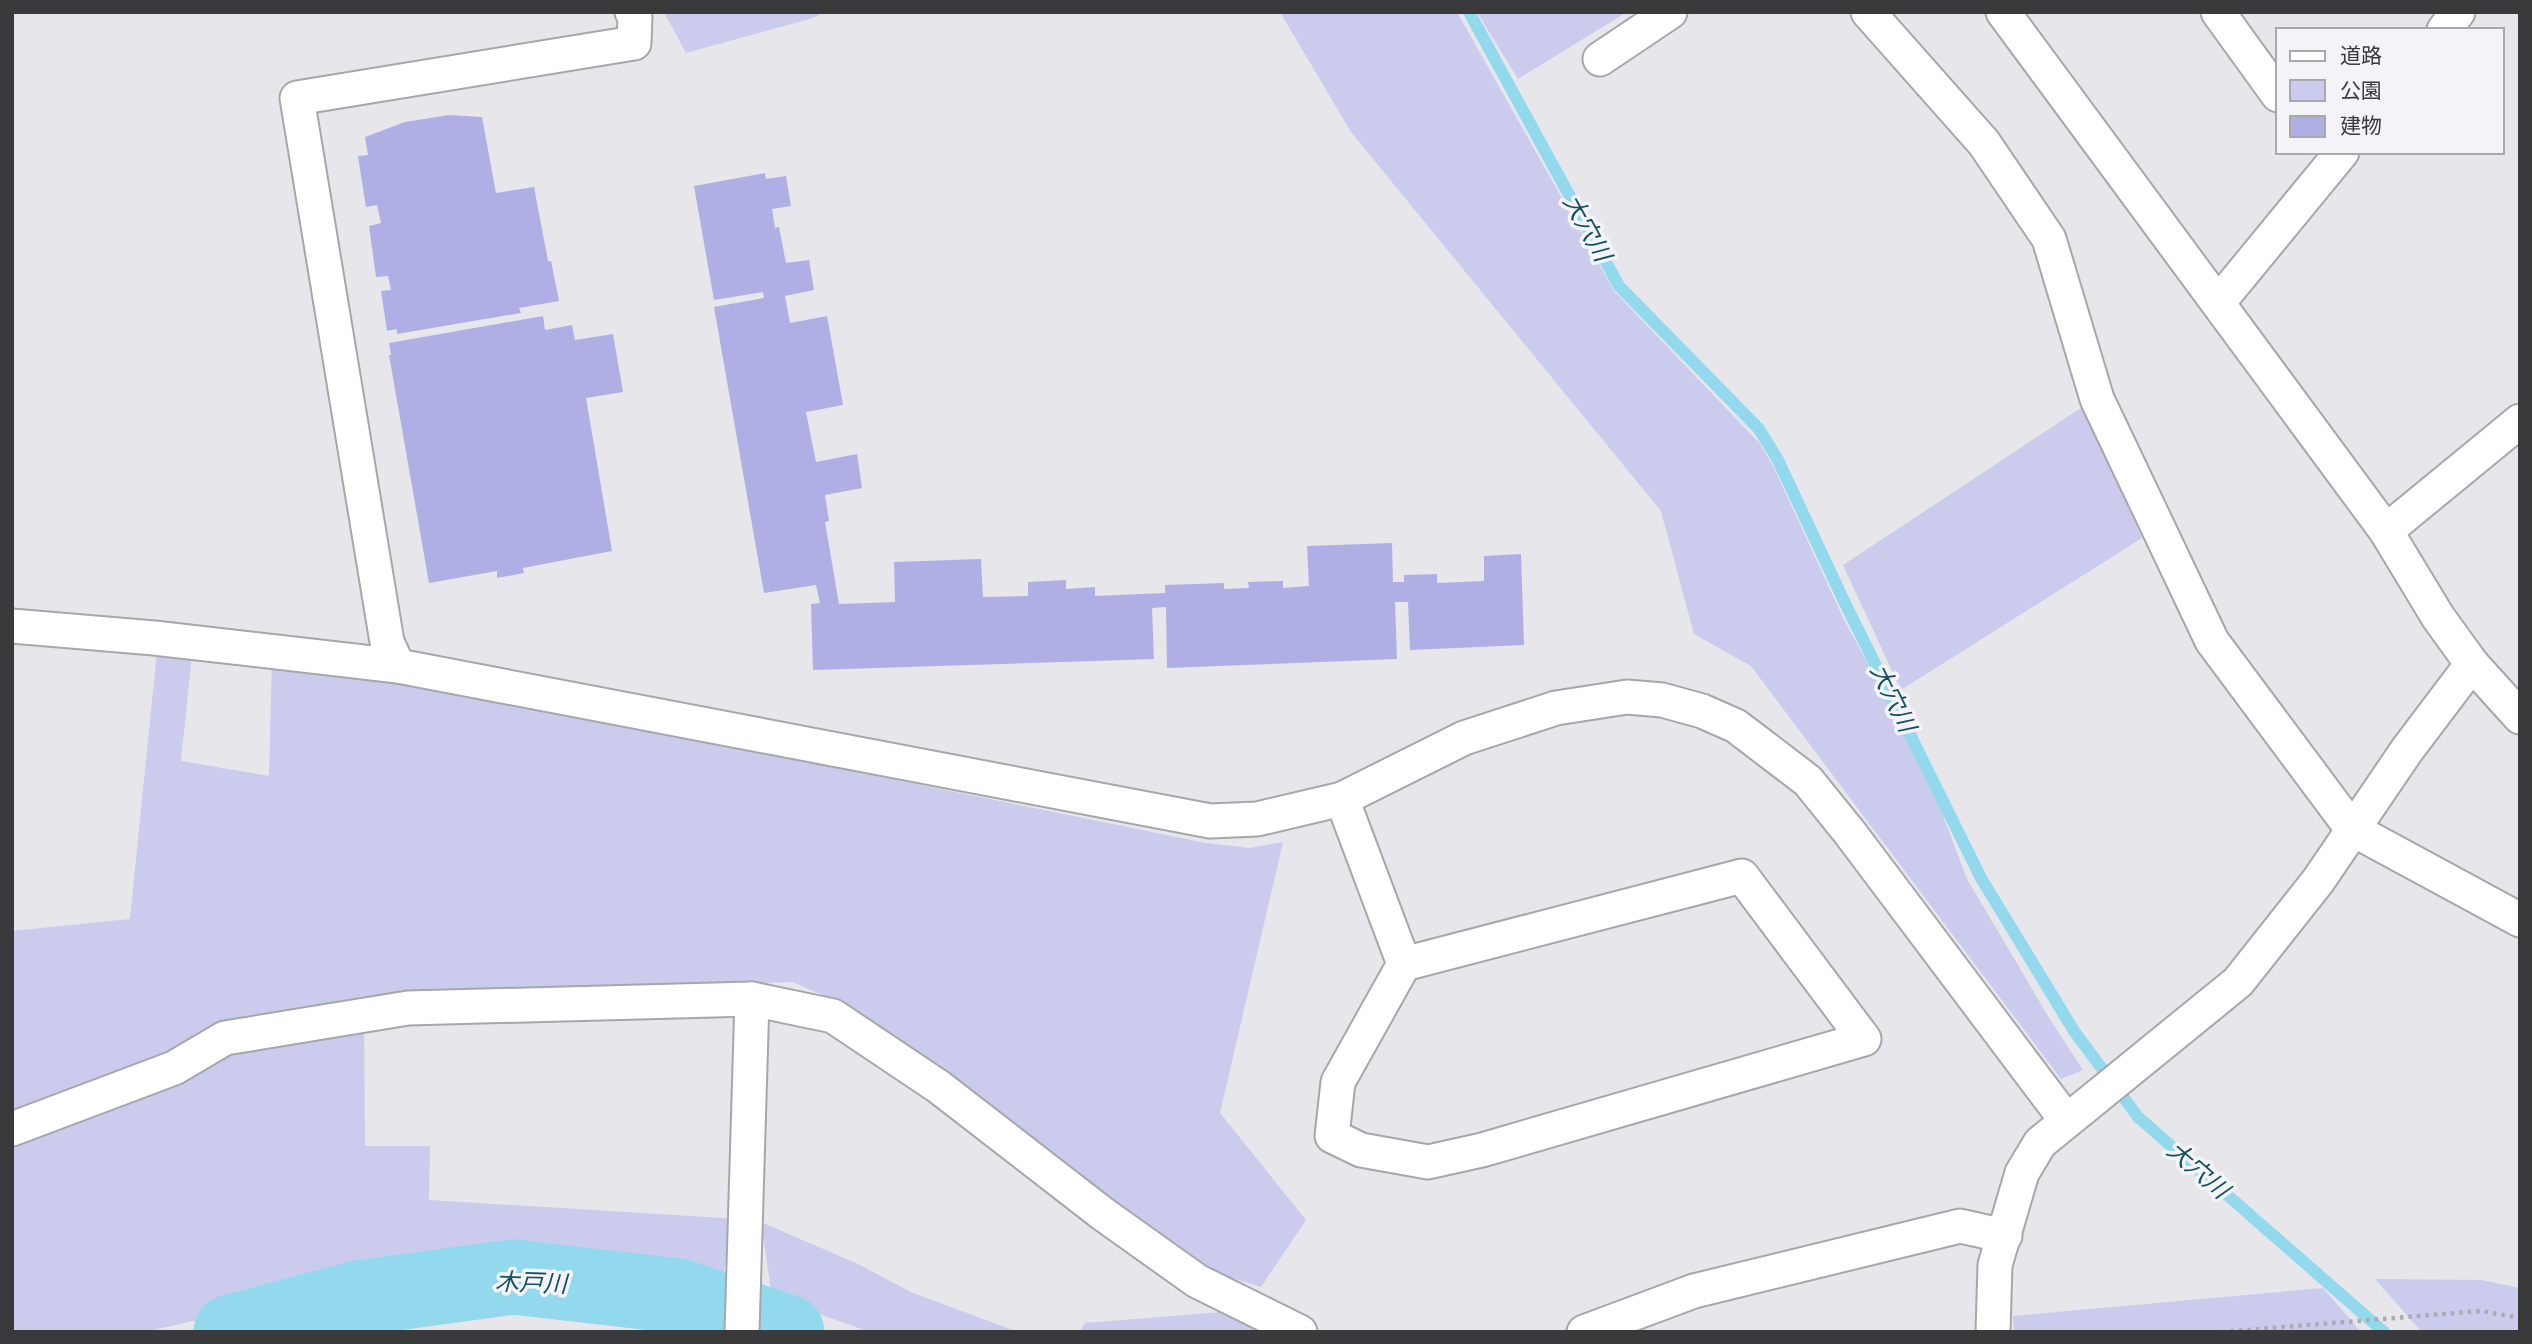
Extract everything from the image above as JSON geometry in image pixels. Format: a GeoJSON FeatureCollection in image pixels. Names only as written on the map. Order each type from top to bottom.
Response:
{"type":"FeatureCollection","features":[{"type":"Feature","properties":{"kind":"street"},"geometry":{"type":"LineString","coordinates":[[398,666],[387,642],[297,98],[634,43],[635,17],[632,12]]}},
{"type":"Feature","properties":{"kind":"street"},"geometry":{"type":"LineString","coordinates":[[1600,59],[1670,12]]}},
{"type":"Feature","properties":{"kind":"street"},"geometry":{"type":"LineString","coordinates":[[1868,12],[1984,143],[2049,239],[2097,399],[2212,641],[2352,829],[2520,920]]}},
{"type":"Feature","properties":{"kind":"street"},"geometry":{"type":"LineString","coordinates":[[2003,12],[2386,531],[2438,617],[2472,664],[2520,717]]}},
{"type":"Feature","properties":{"kind":"street"},"geometry":{"type":"LineString","coordinates":[[2218,12],[2276,92]]}},
{"type":"Feature","properties":{"kind":"street"},"geometry":{"type":"LineString","coordinates":[[2446,28],[2458,12]]}},
{"type":"Feature","properties":{"kind":"street"},"geometry":{"type":"LineString","coordinates":[[2218,303],[2331,157]]}},
{"type":"Feature","properties":{"kind":"street"},"geometry":{"type":"LineString","coordinates":[[2386,531],[2520,421]]}},
{"type":"Feature","properties":{"kind":"street"},"geometry":{"type":"LineString","coordinates":[[12,625],[398,666],[1210,821],[1257,820],[1342,799],[1464,738],[1556,708],[1627,697],[1662,700],[1702,711],[1736,726],[1808,781],[2066,1120]]}},
{"type":"Feature","properties":{"kind":"street"},"geometry":{"type":"LineString","coordinates":[[1993,1332],[1995,1265],[2022,1173],[2040,1143],[2238,982],[2318,881],[2352,829],[2472,664]]}},
{"type":"Feature","properties":{"kind":"street"},"geometry":{"type":"LineString","coordinates":[[1342,799],[1404,964],[1338,1082],[1332,1136],[1361,1150],[1428,1162],[1482,1150],[1864,1039],[1742,876],[1404,964]]}},
{"type":"Feature","properties":{"kind":"street"},"geometry":{"type":"LineString","coordinates":[[12,1129],[174,1068],[225,1038],[408,1008],[752,999],[833,1016],[939,1087],[1103,1214],[1197,1281],[1300,1332]]}},
{"type":"Feature","properties":{"kind":"street"},"geometry":{"type":"LineString","coordinates":[[743,1332],[752,999]]}},
{"type":"Feature","properties":{"kind":"street"},"geometry":{"type":"LineString","coordinates":[[1584,1332],[1694,1291],[1960,1226],[2004,1236]]}},
{"type":"Feature","properties":{"kind":"path"},"geometry":{"type":"LineString","coordinates":[[2222,1332],[2481,1311],[2520,1318]]}},
{"type":"Feature","properties":{"kind":"green space"},"geometry":{"type":"Polygon","coordinates":[[[664,12],[824,12],[813,18],[686,53],[664,12]]]}},
{"type":"Feature","properties":{"kind":"green space"},"geometry":{"type":"Polygon","coordinates":[[[1280,12],[1457,12],[1614,291],[1760,444],[1773,466],[1844,620],[1934,792],[1967,879],[2083,1070],[2061,1079],[1751,666],[1694,634],[1661,511],[1351,132],[1280,12]]]}},
{"type":"Feature","properties":{"kind":"green space"},"geometry":{"type":"Polygon","coordinates":[[[1477,12],[1627,12],[1518,79],[1477,12]]]}},
{"type":"Feature","properties":{"kind":"green space"},"geometry":{"type":"Polygon","coordinates":[[[2084,406],[2142,538],[1901,690],[1843,565],[2084,406]]]}},
{"type":"Feature","properties":{"kind":"green space"},"geometry":{"type":"Polygon","coordinates":[[[157,651],[192,654],[181,761],[269,776],[272,663],[419,683],[1206,843],[1250,848],[1283,842],[1220,1113],[1306,1220],[1261,1287],[1203,1269],[843,1004],[793,982],[407,996],[169,1059],[12,1113],[12,931],[130,919],[157,651]]]}},
{"type":"Feature","properties":{"kind":"green space"},"geometry":{"type":"Polygon","coordinates":[[[364,1029],[365,1146],[430,1146],[429,1200],[738,1219],[720,1284],[521,1253],[405,1273],[144,1332],[12,1332],[12,1142],[231,1049],[364,1029]]]}},
{"type":"Feature","properties":{"kind":"green space"},"geometry":{"type":"Polygon","coordinates":[[[761,1222],[858,1264],[911,1292],[1018,1332],[870,1332],[772,1297],[761,1222]]]}},
{"type":"Feature","properties":{"kind":"green space"},"geometry":{"type":"Polygon","coordinates":[[[2375,1279],[2481,1280],[2520,1288],[2520,1332],[2422,1332],[2375,1279]]]}},
{"type":"Feature","properties":{"kind":"green space"},"geometry":{"type":"Polygon","coordinates":[[[2323,1288],[2361,1332],[2014,1332],[2013,1316],[2323,1288]]]}},
{"type":"Feature","properties":{"kind":"green space"},"geometry":{"type":"Polygon","coordinates":[[[1222,1312],[1269,1332],[1080,1332],[1085,1323],[1222,1312]]]}},
{"type":"Feature","properties":{"kind":"building"},"geometry":{"type":"Polygon","coordinates":[[[449,115],[482,117],[496,193],[534,187],[548,261],[551,261],[559,301],[519,308],[521,313],[397,334],[397,329],[387,331],[381,291],[391,290],[388,276],[376,277],[369,226],[381,223],[377,205],[366,207],[358,156],[368,155],[365,137],[405,122],[449,115]]]}},
{"type":"Feature","properties":{"kind":"building"},"geometry":{"type":"Polygon","coordinates":[[[765,173],[766,179],[786,176],[791,206],[772,209],[775,228],[779,227],[786,263],[809,260],[814,290],[785,296],[790,323],[827,316],[843,405],[806,412],[816,462],[857,454],[862,488],[825,495],[829,521],[825,522],[839,604],[895,602],[894,562],[981,559],[983,597],[1028,596],[1028,582],[1066,580],[1066,589],[1095,587],[1095,596],[1165,593],[1165,585],[1224,583],[1224,589],[1249,588],[1248,582],[1283,581],[1283,588],[1309,586],[1307,546],[1392,543],[1393,582],[1404,582],[1404,575],[1437,574],[1437,583],[1484,581],[1484,556],[1521,554],[1524,645],[1410,650],[1408,602],[1395,602],[1397,659],[1167,668],[1166,607],[1152,608],[1154,659],[813,670],[811,604],[820,603],[816,585],[764,593],[714,307],[764,298],[763,292],[714,300],[694,186],[765,173]]]}},
{"type":"Feature","properties":{"kind":"building"},"geometry":{"type":"Polygon","coordinates":[[[543,316],[545,330],[572,325],[575,340],[613,334],[623,392],[586,398],[612,551],[523,568],[524,573],[497,578],[497,571],[429,583],[389,343],[543,316]]]}},
{"type":"Feature","properties":{"kind":"waterway","name":"大穴川"},"geometry":{"type":"LineString","coordinates":[[1469,12],[1619,286],[1759,429],[1778,460],[1843,599],[1981,878],[2074,1031],[2138,1117],[2384,1332]]}},
{"type":"Feature","properties":{"kind":"waterway","name":"木戸川"},"geometry":{"type":"LineString","coordinates":[[231,1332],[359,1298],[513,1277],[679,1296],[787,1332]]}}]}
